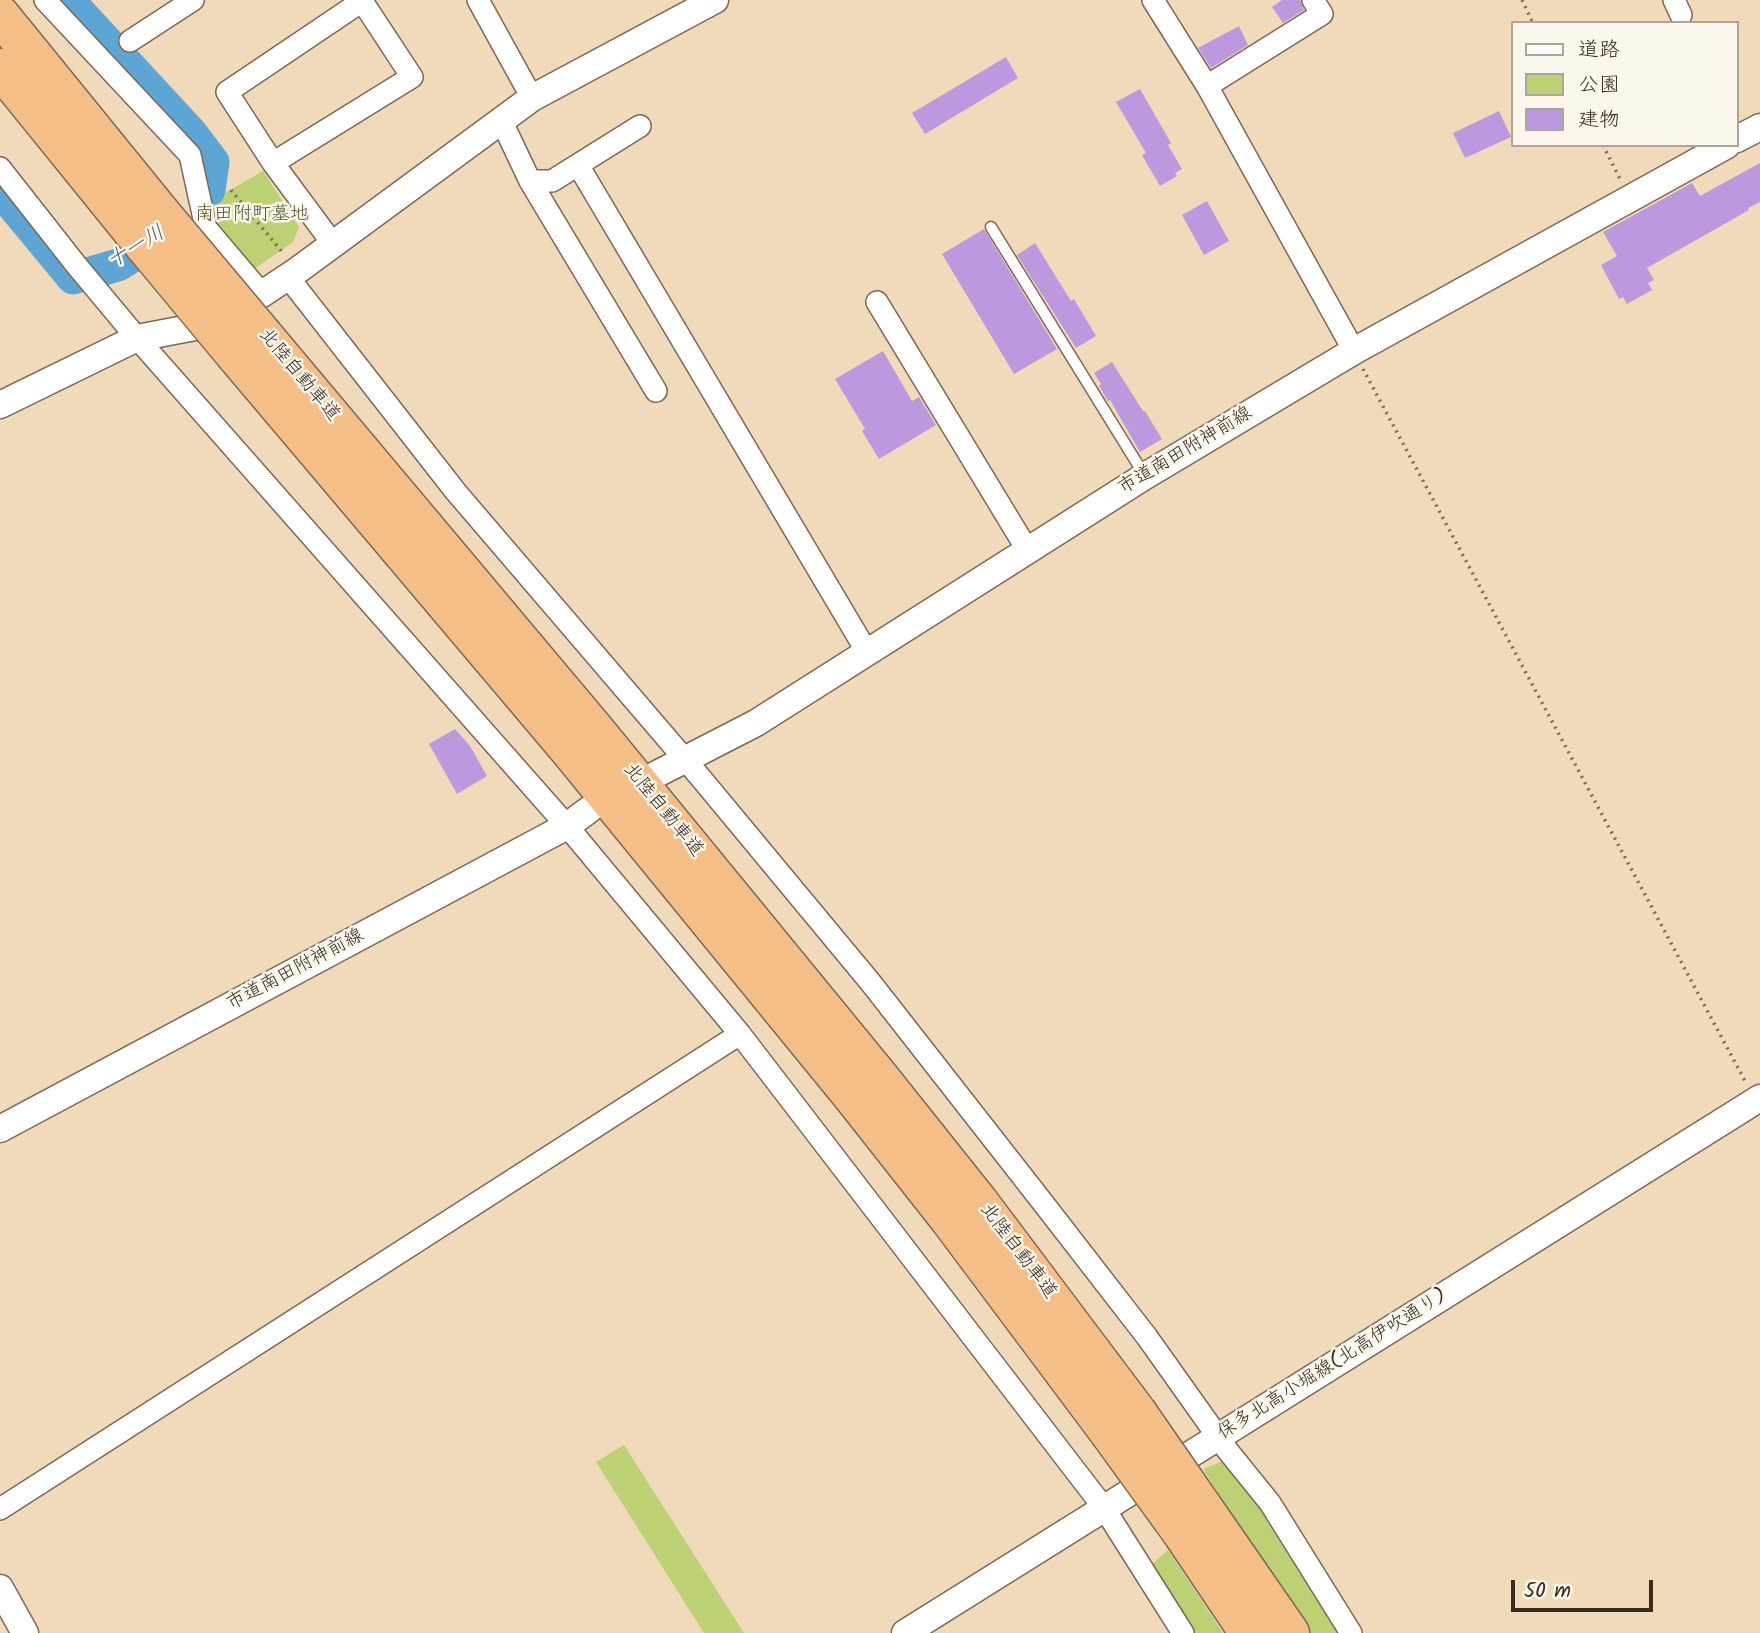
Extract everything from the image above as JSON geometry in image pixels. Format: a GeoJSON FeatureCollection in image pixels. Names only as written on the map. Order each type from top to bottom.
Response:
{"type":"FeatureCollection","features":[{"type":"Feature","properties":{"kind":"highway","name":"北陸自動車道"},"geometry":{"type":"LineString","coordinates":[[0,15],[146,222]]}},
{"type":"Feature","properties":{"kind":"highway","name":"北陸自動車道"},"geometry":{"type":"LineString","coordinates":[[0,68],[146,222],[250,347],[571,752],[845,1086],[966,1240],[1122,1422],[1196,1525],[1290,1633]]}},
{"type":"Feature","properties":{"kind":"highway","name":"北陸自動車道"},"geometry":{"type":"LineString","coordinates":[[1196,1525],[1249,1633]]}},
{"type":"Feature","properties":{"kind":"street"},"geometry":{"type":"LineString","coordinates":[[46,0],[190,155],[206,228],[262,294]]}},
{"type":"Feature","properties":{"kind":"street"},"geometry":{"type":"LineString","coordinates":[[130,41],[193,0]]}},
{"type":"Feature","properties":{"kind":"street"},"geometry":{"type":"LineString","coordinates":[[478,0],[532,98]]}},
{"type":"Feature","properties":{"kind":"street"},"geometry":{"type":"LineString","coordinates":[[0,405],[137,338],[195,327],[262,294],[532,98],[715,0]]}},
{"type":"Feature","properties":{"kind":"street"},"geometry":{"type":"LineString","coordinates":[[1153,0],[1208,86],[1354,351]]}},
{"type":"Feature","properties":{"kind":"street"},"geometry":{"type":"LineString","coordinates":[[1208,86],[1322,14],[1313,0]]}},
{"type":"Feature","properties":{"kind":"street"},"geometry":{"type":"LineString","coordinates":[[273,163],[412,77],[362,1],[228,92],[273,163],[333,244]]}},
{"type":"Feature","properties":{"kind":"street"},"geometry":{"type":"LineString","coordinates":[[501,120],[530,181],[656,391]]}},
{"type":"Feature","properties":{"kind":"street"},"geometry":{"type":"LineString","coordinates":[[530,181],[552,181],[640,127]]}},
{"type":"Feature","properties":{"kind":"street"},"geometry":{"type":"LineString","coordinates":[[1739,138],[1760,127]]}},
{"type":"Feature","properties":{"kind":"street","name":"市道南田附神前線"},"geometry":{"type":"LineString","coordinates":[[654,775],[756,723],[1145,476],[1354,351],[1723,147]]}},
{"type":"Feature","properties":{"kind":"street"},"geometry":{"type":"LineString","coordinates":[[578,165],[867,652]]}},
{"type":"Feature","properties":{"kind":"street"},"geometry":{"type":"LineString","coordinates":[[0,168],[137,338],[567,826],[740,1034],[1104,1508],[1182,1633]]}},
{"type":"Feature","properties":{"kind":"street"},"geometry":{"type":"LineString","coordinates":[[293,274],[456,492],[685,759],[879,994],[1147,1337],[1218,1437],[1270,1503],[1351,1633]]}},
{"type":"Feature","properties":{"kind":"street"},"geometry":{"type":"LineString","coordinates":[[877,302],[1028,551]]}},
{"type":"Feature","properties":{"kind":"street","name":"市道南田附神前線"},"geometry":{"type":"LineString","coordinates":[[0,1129],[567,826],[590,809]]}},
{"type":"Feature","properties":{"kind":"street"},"geometry":{"type":"LineString","coordinates":[[0,1509],[740,1034]]}},
{"type":"Feature","properties":{"kind":"street","name":"保多北高小堀線(北高伊吹通り)"},"geometry":{"type":"LineString","coordinates":[[905,1633],[1218,1437],[1759,1105]]}},
{"type":"Feature","properties":{"kind":"street"},"geometry":{"type":"LineString","coordinates":[[0,1588],[25,1633]]}},
{"type":"Feature","properties":{"kind":"lane"},"geometry":{"type":"LineString","coordinates":[[991,227],[1145,476]]}},
{"type":"Feature","properties":{"kind":"path"},"geometry":{"type":"LineString","coordinates":[[1522,0],[1532,21]]}},
{"type":"Feature","properties":{"kind":"path"},"geometry":{"type":"LineString","coordinates":[[1604,147],[1631,199]]}},
{"type":"Feature","properties":{"kind":"path"},"geometry":{"type":"LineString","coordinates":[[231,190],[293,274]]}},
{"type":"Feature","properties":{"kind":"path"},"geometry":{"type":"LineString","coordinates":[[1354,351],[1759,1105]]}},
{"type":"Feature","properties":{"kind":"green space","name":"南田附町墓地"},"geometry":{"type":"Polygon","coordinates":[[[263,171],[299,227],[293,242],[250,272],[204,205],[263,171]]]}},
{"type":"Feature","properties":{"kind":"green space"},"geometry":{"type":"Polygon","coordinates":[[[624,1445],[744,1633],[704,1633],[596,1462],[624,1445]]]}},
{"type":"Feature","properties":{"kind":"green space"},"geometry":{"type":"Polygon","coordinates":[[[1225,1460],[1270,1511],[1345,1633],[1307,1633],[1203,1469],[1225,1460]]]}},
{"type":"Feature","properties":{"kind":"green space"},"geometry":{"type":"Polygon","coordinates":[[[1168,1550],[1223,1633],[1194,1633],[1150,1566],[1168,1550]]]}},
{"type":"Feature","properties":{"kind":"building"},"geometry":{"type":"Polygon","coordinates":[[[1282,0],[1300,0],[1304,10],[1283,23],[1272,7],[1282,0]]]}},
{"type":"Feature","properties":{"kind":"building"},"geometry":{"type":"Polygon","coordinates":[[[1239,26],[1248,45],[1211,68],[1198,48],[1239,26]]]}},
{"type":"Feature","properties":{"kind":"building"},"geometry":{"type":"Polygon","coordinates":[[[1006,57],[1018,78],[925,134],[912,113],[1006,57]]]}},
{"type":"Feature","properties":{"kind":"building"},"geometry":{"type":"Polygon","coordinates":[[[1140,89],[1171,143],[1168,145],[1182,169],[1175,173],[1177,176],[1160,186],[1142,155],[1146,153],[1116,102],[1140,89]]]}},
{"type":"Feature","properties":{"kind":"building"},"geometry":{"type":"Polygon","coordinates":[[[1499,111],[1511,137],[1465,158],[1453,133],[1499,111]]]}},
{"type":"Feature","properties":{"kind":"building"},"geometry":{"type":"Polygon","coordinates":[[[1760,163],[1760,202],[1647,268],[1654,280],[1648,283],[1652,290],[1627,304],[1623,297],[1619,299],[1601,265],[1617,256],[1603,232],[1692,183],[1700,196],[1760,163]]]}},
{"type":"Feature","properties":{"kind":"building"},"geometry":{"type":"Polygon","coordinates":[[[1207,201],[1229,241],[1204,255],[1182,215],[1207,201]]]}},
{"type":"Feature","properties":{"kind":"building"},"geometry":{"type":"Polygon","coordinates":[[[984,229],[1057,349],[1014,374],[942,254],[984,229]]]}},
{"type":"Feature","properties":{"kind":"building"},"geometry":{"type":"Polygon","coordinates":[[[1035,243],[1096,336],[1076,348],[1017,255],[1035,243]]]}},
{"type":"Feature","properties":{"kind":"building"},"geometry":{"type":"Polygon","coordinates":[[[883,351],[912,401],[919,397],[936,425],[879,459],[862,431],[865,429],[835,379],[883,351]]]}},
{"type":"Feature","properties":{"kind":"building"},"geometry":{"type":"Polygon","coordinates":[[[1112,362],[1162,439],[1140,452],[1099,386],[1101,384],[1094,373],[1112,362]]]}},
{"type":"Feature","properties":{"kind":"building"},"geometry":{"type":"Polygon","coordinates":[[[455,729],[470,746],[487,776],[457,794],[429,744],[455,729]]]}},
{"type":"Feature","properties":{"kind":"waterway","name":"十一川"},"geometry":{"type":"LineString","coordinates":[[68,0],[191,133],[213,162],[209,190]]}},
{"type":"Feature","properties":{"kind":"waterway","name":"十一川"},"geometry":{"type":"LineString","coordinates":[[0,190],[73,278],[118,265],[168,232]]}}]}
